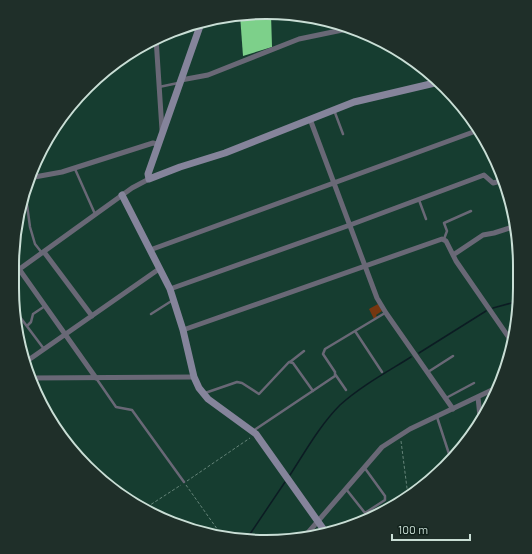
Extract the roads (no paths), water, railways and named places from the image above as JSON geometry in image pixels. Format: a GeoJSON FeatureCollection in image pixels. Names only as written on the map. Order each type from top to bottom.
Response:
{"type":"FeatureCollection","features":[{"type":"Feature","properties":{"kind":"street"},"geometry":{"type":"LineString","coordinates":[[149,179],[148,174],[157,144],[199,28]]}},
{"type":"Feature","properties":{"kind":"street"},"geometry":{"type":"LineString","coordinates":[[181,81],[208,75],[299,39],[340,30]]}},
{"type":"Feature","properties":{"kind":"street"},"geometry":{"type":"LineString","coordinates":[[156,44],[162,130]]}},
{"type":"Feature","properties":{"kind":"street"},"geometry":{"type":"LineString","coordinates":[[96,378],[19,269],[122,195],[149,179],[180,167],[225,153],[354,102],[433,83]]}},
{"type":"Feature","properties":{"kind":"street"},"geometry":{"type":"LineString","coordinates":[[310,119],[377,298],[453,409]]}},
{"type":"Feature","properties":{"kind":"street"},"geometry":{"type":"LineString","coordinates":[[150,250],[473,132]]}},
{"type":"Feature","properties":{"kind":"street"},"geometry":{"type":"LineString","coordinates":[[36,176],[74,168],[153,143],[157,144]]}},
{"type":"Feature","properties":{"kind":"street"},"geometry":{"type":"LineString","coordinates":[[170,289],[350,225],[484,175],[493,183],[498,182]]}},
{"type":"Feature","properties":{"kind":"street"},"geometry":{"type":"LineString","coordinates":[[122,195],[170,289],[183,330],[194,377],[203,393],[208,399],[254,433],[323,528]]}},
{"type":"Feature","properties":{"kind":"street"},"geometry":{"type":"LineString","coordinates":[[452,255],[483,235],[510,228]]}},
{"type":"Feature","properties":{"kind":"street"},"geometry":{"type":"LineString","coordinates":[[183,330],[444,239],[452,255],[508,336]]}},
{"type":"Feature","properties":{"kind":"street"},"geometry":{"type":"LineString","coordinates":[[43,253],[92,316]]}},
{"type":"Feature","properties":{"kind":"street"},"geometry":{"type":"LineString","coordinates":[[29,359],[159,269]]}},
{"type":"Feature","properties":{"kind":"street"},"geometry":{"type":"LineString","coordinates":[[36,378],[194,377]]}},
{"type":"Feature","properties":{"kind":"street"},"geometry":{"type":"LineString","coordinates":[[310,531],[382,447],[400,435],[491,390]]}},
{"type":"Feature","properties":{"kind":"street"},"geometry":{"type":"LineString","coordinates":[[478,396],[480,413]]}},
{"type":"Feature","properties":{"kind":"lane"},"geometry":{"type":"LineString","coordinates":[[158,87],[181,81]]}},
{"type":"Feature","properties":{"kind":"lane"},"geometry":{"type":"LineString","coordinates":[[334,110],[343,134]]}},
{"type":"Feature","properties":{"kind":"lane"},"geometry":{"type":"LineString","coordinates":[[74,168],[95,214]]}},
{"type":"Feature","properties":{"kind":"lane"},"geometry":{"type":"LineString","coordinates":[[419,199],[426,219]]}},
{"type":"Feature","properties":{"kind":"lane"},"geometry":{"type":"LineString","coordinates":[[27,203],[30,227],[35,244],[43,253]]}},
{"type":"Feature","properties":{"kind":"lane"},"geometry":{"type":"LineString","coordinates":[[444,239],[447,231],[444,223],[471,212]]}},
{"type":"Feature","properties":{"kind":"lane"},"geometry":{"type":"LineString","coordinates":[[151,314],[173,300]]}},
{"type":"Feature","properties":{"kind":"lane"},"geometry":{"type":"LineString","coordinates":[[27,326],[30,324],[33,314],[45,306]]}},
{"type":"Feature","properties":{"kind":"lane"},"geometry":{"type":"LineString","coordinates":[[346,390],[324,354],[325,349],[386,313]]}},
{"type":"Feature","properties":{"kind":"lane"},"geometry":{"type":"LineString","coordinates":[[21,318],[44,349]]}},
{"type":"Feature","properties":{"kind":"lane"},"geometry":{"type":"LineString","coordinates":[[355,331],[382,372]]}},
{"type":"Feature","properties":{"kind":"lane"},"geometry":{"type":"LineString","coordinates":[[203,393],[221,389],[237,382],[242,383],[258,394],[289,362],[304,351]]}},
{"type":"Feature","properties":{"kind":"lane"},"geometry":{"type":"LineString","coordinates":[[427,372],[453,356]]}},
{"type":"Feature","properties":{"kind":"lane"},"geometry":{"type":"LineString","coordinates":[[289,362],[293,363],[313,391]]}},
{"type":"Feature","properties":{"kind":"lane"},"geometry":{"type":"LineString","coordinates":[[254,433],[335,376],[335,374]]}},
{"type":"Feature","properties":{"kind":"lane"},"geometry":{"type":"LineString","coordinates":[[96,378],[116,407],[132,410],[184,482]]}},
{"type":"Feature","properties":{"kind":"lane"},"geometry":{"type":"LineString","coordinates":[[446,399],[474,382]]}},
{"type":"Feature","properties":{"kind":"lane"},"geometry":{"type":"LineString","coordinates":[[437,416],[450,453]]}},
{"type":"Feature","properties":{"kind":"lane"},"geometry":{"type":"LineString","coordinates":[[346,488],[365,513],[385,500],[385,496],[364,467]]}},
{"type":"Feature","properties":{"kind":"waterway"},"geometry":{"type":"LineString","coordinates":[[493,308],[512,303]]}},
{"type":"Feature","properties":{"kind":"waterway"},"geometry":{"type":"LineString","coordinates":[[419,353],[486,311]]}},
{"type":"Feature","properties":{"kind":"waterway"},"geometry":{"type":"LineString","coordinates":[[290,475],[319,430],[340,405],[365,385],[411,357]]}},
{"type":"Feature","properties":{"kind":"waterway"},"geometry":{"type":"LineString","coordinates":[[250,534],[285,482]]}}]}
